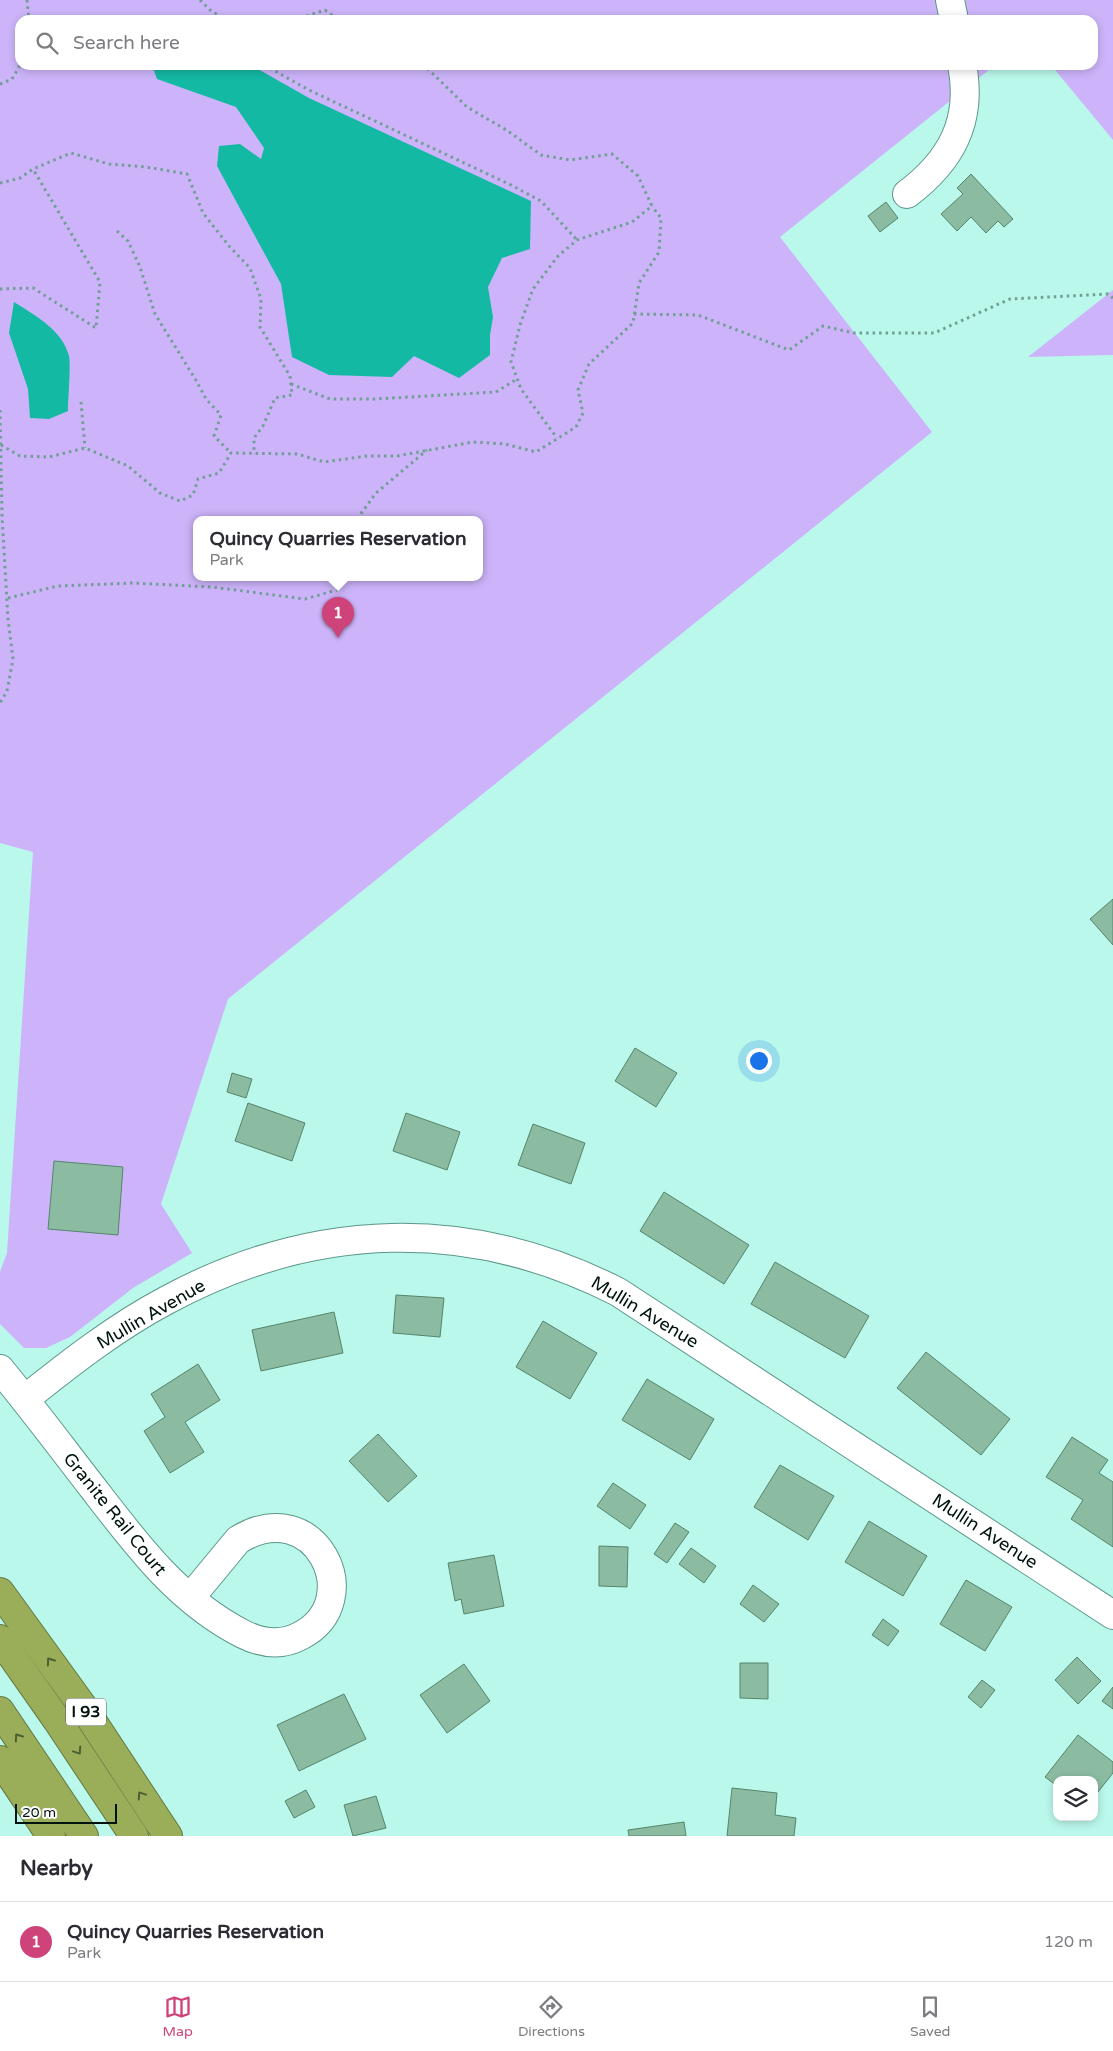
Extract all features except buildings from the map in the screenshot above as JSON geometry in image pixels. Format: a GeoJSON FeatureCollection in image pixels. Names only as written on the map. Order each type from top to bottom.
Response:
{"type":"FeatureCollection","features":[{"type":"Feature","properties":{"kind":"highway","name":"I 93"},"geometry":{"type":"LineString","coordinates":[[0,1592],[81,1704],[168,1836]]}},
{"type":"Feature","properties":{"kind":"highway","name":"I 93"},"geometry":{"type":"LineString","coordinates":[[0,1640],[80,1753],[134,1836]]}},
{"type":"Feature","properties":{"kind":"highway"},"geometry":{"type":"LineString","coordinates":[[0,1711],[84,1836]]}},
{"type":"Feature","properties":{"kind":"highway"},"geometry":{"type":"LineString","coordinates":[[0,1760],[51,1836]]}},
{"type":"Feature","properties":{"kind":"street"},"geometry":{"type":"LineString","coordinates":[[950,0],[953,15]]}},
{"type":"Feature","properties":{"kind":"street"},"geometry":{"type":"LineString","coordinates":[[907,194],[944,159],[952,145],[964,103],[965,78],[963,70]]}},
{"type":"Feature","properties":{"kind":"street","name":"Mullin Avenue"},"geometry":{"type":"LineString","coordinates":[[25,1399],[80,1355],[140,1316],[195,1285],[253,1262],[285,1252],[318,1246],[381,1239],[446,1239],[492,1246],[564,1267],[618,1292],[1113,1615]]}},
{"type":"Feature","properties":{"kind":"street","name":"Granite Rail Court"},"geometry":{"type":"LineString","coordinates":[[0,1369],[144,1555],[158,1570],[190,1598],[219,1621],[250,1638],[271,1643],[297,1638],[317,1624],[328,1606],[332,1583],[329,1568],[317,1547],[303,1536],[286,1529],[271,1528],[248,1534],[238,1540],[190,1598]]}},
{"type":"Feature","properties":{"kind":"path"},"geometry":{"type":"LineString","coordinates":[[27,0],[28,15]]}},
{"type":"Feature","properties":{"kind":"path"},"geometry":{"type":"LineString","coordinates":[[200,0],[218,15]]}},
{"type":"Feature","properties":{"kind":"path"},"geometry":{"type":"LineString","coordinates":[[309,15],[324,10],[332,15]]}},
{"type":"Feature","properties":{"kind":"path"},"geometry":{"type":"LineString","coordinates":[[0,84],[12,79],[18,70]]}},
{"type":"Feature","properties":{"kind":"path"},"geometry":{"type":"LineString","coordinates":[[273,70],[309,90],[541,201],[577,240]]}},
{"type":"Feature","properties":{"kind":"path"},"geometry":{"type":"LineString","coordinates":[[117,231],[128,242],[140,267],[155,314],[180,352],[206,399],[221,415],[214,436],[231,453],[297,454],[324,462],[367,456],[398,456],[473,442],[505,444],[536,452],[576,427],[583,413],[578,390],[589,364],[633,323],[640,282],[658,252],[661,218],[652,206],[638,176],[612,154],[570,160],[541,155],[508,131],[468,107],[429,70]]}},
{"type":"Feature","properties":{"kind":"path"},"geometry":{"type":"LineString","coordinates":[[0,183],[20,178],[33,169],[71,153],[109,164],[146,167],[187,174],[203,213],[229,246],[250,268],[261,299],[260,327],[290,376],[292,394],[275,398],[263,426],[254,438],[254,454]]}},
{"type":"Feature","properties":{"kind":"path"},"geometry":{"type":"LineString","coordinates":[[0,289],[33,288],[96,328],[100,282],[33,169]]}},
{"type":"Feature","properties":{"kind":"path"},"geometry":{"type":"LineString","coordinates":[[557,438],[521,389],[511,362],[520,325],[533,289],[558,256],[577,240],[632,222],[652,206]]}},
{"type":"Feature","properties":{"kind":"path"},"geometry":{"type":"LineString","coordinates":[[634,314],[698,315],[789,350],[823,326],[854,333],[934,333],[1010,298],[1108,294],[1113,298]]}},
{"type":"Feature","properties":{"kind":"path"},"geometry":{"type":"LineString","coordinates":[[291,384],[330,399],[375,400],[496,392],[517,379]]}},
{"type":"Feature","properties":{"kind":"path"},"geometry":{"type":"LineString","coordinates":[[81,402],[85,448]]}},
{"type":"Feature","properties":{"kind":"path"},"geometry":{"type":"LineString","coordinates":[[0,410],[2,516],[8,620],[13,659],[7,691],[0,703]]}},
{"type":"Feature","properties":{"kind":"path"},"geometry":{"type":"LineString","coordinates":[[1,445],[20,456],[49,457],[85,448],[128,466],[160,493],[180,501],[194,495],[198,479],[219,473],[231,453]]}},
{"type":"Feature","properties":{"kind":"path"},"geometry":{"type":"LineString","coordinates":[[359,516],[376,493],[428,450]]}},
{"type":"Feature","properties":{"kind":"path"},"geometry":{"type":"LineString","coordinates":[[8,598],[58,586],[133,583],[212,587],[305,598],[337,590],[343,581]]}},
{"type":"Feature","properties":{"kind":"shaded area"},"geometry":{"type":"Polygon","coordinates":[[[0,0],[1113,0],[1113,140],[1055,70],[1098,70],[1098,15],[15,15],[15,70],[989,70],[780,237],[932,432],[228,999],[161,1204],[192,1253],[133,1288],[70,1337],[46,1348],[24,1348],[0,1324],[0,1272],[7,1253],[33,852],[0,843],[0,0]]]}},
{"type":"Feature","properties":{"kind":"shaded area"},"geometry":{"type":"Polygon","coordinates":[[[154,70],[260,70],[309,98],[531,201],[530,249],[502,258],[488,287],[493,317],[490,335],[490,355],[459,378],[414,356],[392,377],[329,375],[292,357],[281,284],[217,166],[219,146],[240,144],[261,159],[264,148],[236,107],[157,79],[154,70]]]}},
{"type":"Feature","properties":{"kind":"shaded area"},"geometry":{"type":"Polygon","coordinates":[[[1113,290],[1113,355],[1028,357],[1108,294],[1113,290]]]}},
{"type":"Feature","properties":{"kind":"shaded area"},"geometry":{"type":"Polygon","coordinates":[[[14,302],[47,324],[61,339],[69,356],[68,411],[49,419],[30,418],[28,389],[9,333],[14,302]]]}},
{"type":"Feature","properties":{"kind":"place","name":"Quincy Quarries Reservation"},"geometry":{"type":"Point","coordinates":[338,638]}}]}
